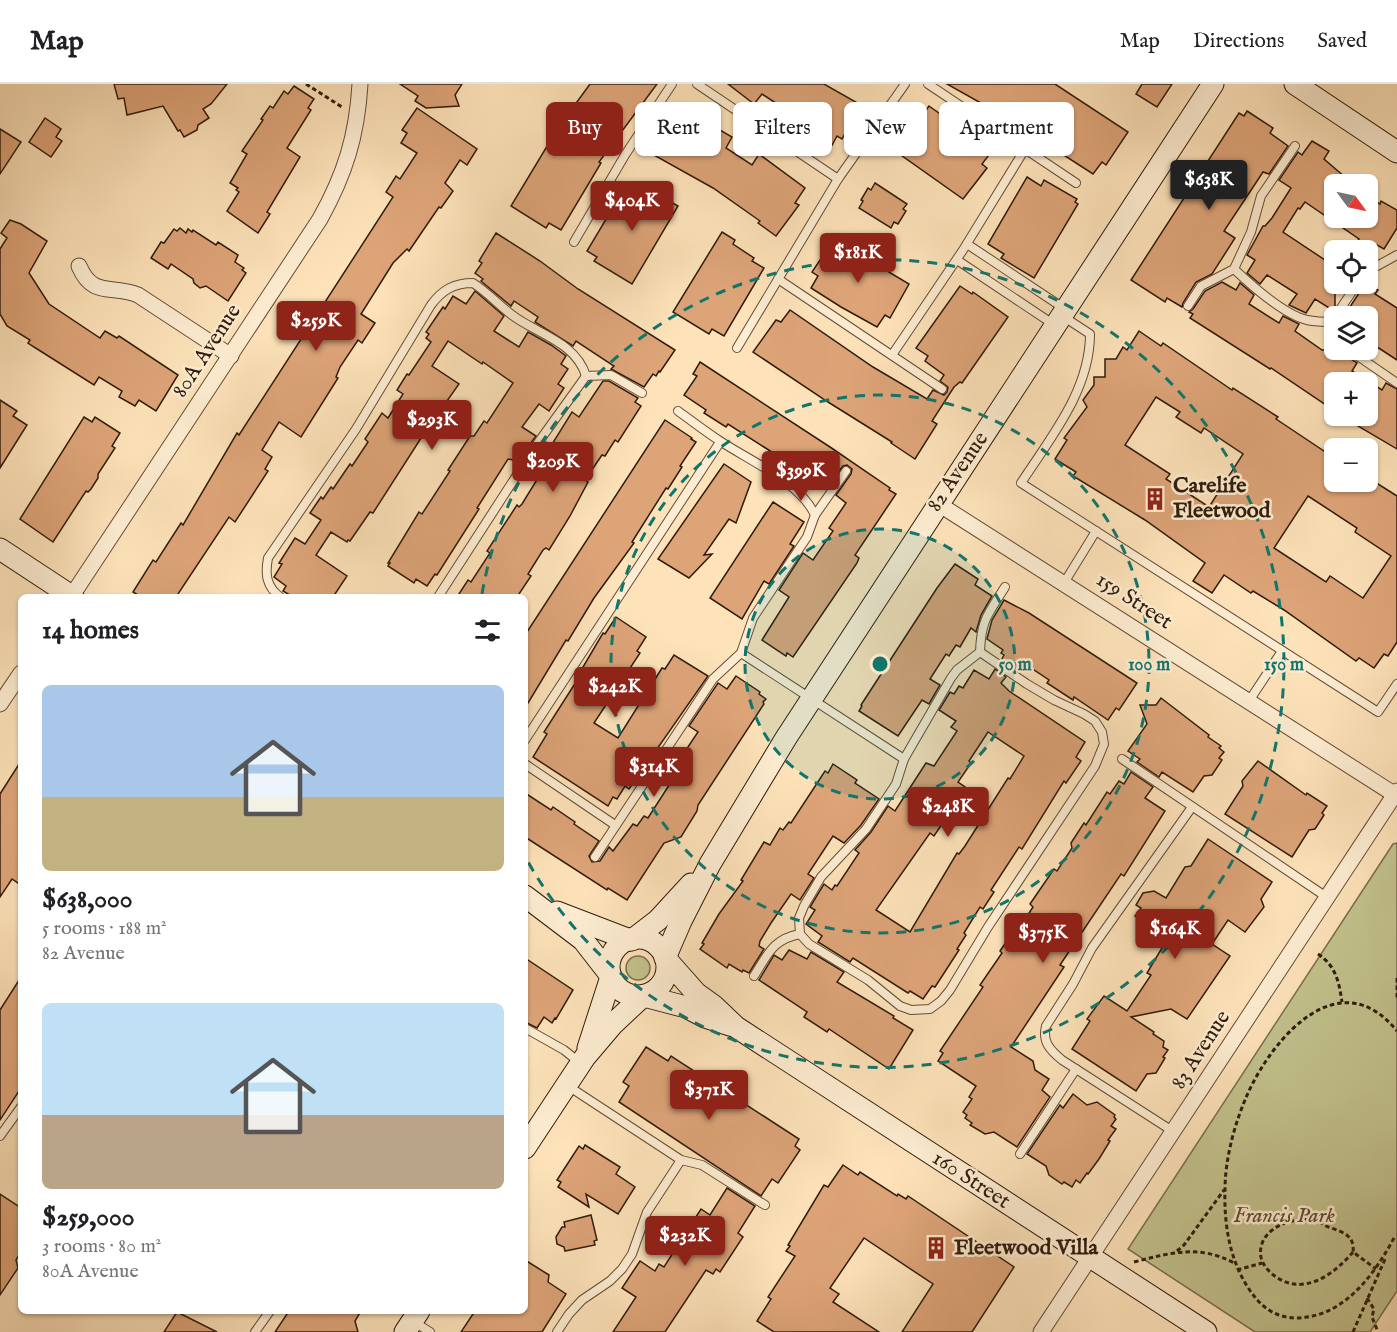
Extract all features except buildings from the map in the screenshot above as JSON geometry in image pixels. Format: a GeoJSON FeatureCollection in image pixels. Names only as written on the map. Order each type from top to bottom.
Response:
{"type":"FeatureCollection","features":[{"type":"Feature","properties":{"kind":"street","name":"80A Avenue"},"geometry":{"type":"LineString","coordinates":[[74,594],[334,195],[354,136],[360,84]]}},
{"type":"Feature","properties":{"kind":"street","name":"82 Avenue"},"geometry":{"type":"LineString","coordinates":[[666,958],[681,921],[710,864],[811,699],[1213,84]]}},
{"type":"Feature","properties":{"kind":"street"},"geometry":{"type":"LineString","coordinates":[[1295,84],[1397,152]]}},
{"type":"Feature","properties":{"kind":"street"},"geometry":{"type":"LineString","coordinates":[[79,266],[85,279],[96,287],[128,291],[138,295],[231,356]]}},
{"type":"Feature","properties":{"kind":"street","name":"159 Street"},"geometry":{"type":"LineString","coordinates":[[938,503],[1396,794]]}},
{"type":"Feature","properties":{"kind":"street"},"geometry":{"type":"LineString","coordinates":[[0,549],[68,594]]}},
{"type":"Feature","properties":{"kind":"street"},"geometry":{"type":"LineString","coordinates":[[0,705],[18,678]]}},
{"type":"Feature","properties":{"kind":"street","name":"83 Avenue"},"geometry":{"type":"LineString","coordinates":[[1041,1332],[1396,794]]}},
{"type":"Feature","properties":{"kind":"street","name":"82 Avenue"},"geometry":{"type":"LineString","coordinates":[[631,940],[658,920],[710,864]]}},
{"type":"Feature","properties":{"kind":"street"},"geometry":{"type":"LineString","coordinates":[[528,1143],[583,1060],[614,1024],[644,996],[660,986],[665,978],[666,958],[656,945],[648,940],[631,940],[532,901]]}},
{"type":"Feature","properties":{"kind":"street"},"geometry":{"type":"LineString","coordinates":[[532,901],[583,940],[620,990],[628,994],[644,996]]}},
{"type":"Feature","properties":{"kind":"street"},"geometry":{"type":"LineString","coordinates":[[583,1060],[611,977],[609,967],[611,958],[622,944],[631,940]]}},
{"type":"Feature","properties":{"kind":"street","name":"160 Street"},"geometry":{"type":"LineString","coordinates":[[666,958],[696,993],[736,1027],[1206,1332]]}},
{"type":"Feature","properties":{"kind":"street","name":"160 Street"},"geometry":{"type":"LineString","coordinates":[[644,996],[686,1007],[705,1017],[736,1027]]}},
{"type":"Feature","properties":{"kind":"lane"},"geometry":{"type":"LineString","coordinates":[[574,242],[625,155],[672,84]]}},
{"type":"Feature","properties":{"kind":"lane"},"geometry":{"type":"LineString","coordinates":[[697,84],[838,179]]}},
{"type":"Feature","properties":{"kind":"lane"},"geometry":{"type":"LineString","coordinates":[[737,348],[838,179],[905,84]]}},
{"type":"Feature","properties":{"kind":"lane"},"geometry":{"type":"LineString","coordinates":[[928,84],[955,102]]}},
{"type":"Feature","properties":{"kind":"lane"},"geometry":{"type":"LineString","coordinates":[[1188,306],[1202,286],[1234,269],[1251,232],[1261,196],[1295,146]]}},
{"type":"Feature","properties":{"kind":"lane"},"geometry":{"type":"LineString","coordinates":[[892,355],[957,260],[1021,156]]}},
{"type":"Feature","properties":{"kind":"lane"},"geometry":{"type":"LineString","coordinates":[[1036,156],[1076,183]]}},
{"type":"Feature","properties":{"kind":"lane"},"geometry":{"type":"LineString","coordinates":[[967,244],[1062,317]]}},
{"type":"Feature","properties":{"kind":"lane"},"geometry":{"type":"LineString","coordinates":[[1378,265],[1397,255]]}},
{"type":"Feature","properties":{"kind":"lane"},"geometry":{"type":"LineString","coordinates":[[957,260],[1090,334],[1090,355],[1080,386],[1069,409],[1022,483],[1378,712],[1397,684]]}},
{"type":"Feature","properties":{"kind":"lane"},"geometry":{"type":"LineString","coordinates":[[1234,269],[1253,287],[1296,316],[1307,320],[1324,321]]}},
{"type":"Feature","properties":{"kind":"lane"},"geometry":{"type":"LineString","coordinates":[[778,279],[942,389]]}},
{"type":"Feature","properties":{"kind":"lane"},"geometry":{"type":"LineString","coordinates":[[276,594],[268,582],[266,571],[268,558],[356,429],[438,295],[448,288],[472,283],[515,317],[570,350],[583,364],[586,376],[535,447],[440,594]]}},
{"type":"Feature","properties":{"kind":"lane"},"geometry":{"type":"LineString","coordinates":[[1364,360],[1397,383]]}},
{"type":"Feature","properties":{"kind":"lane"},"geometry":{"type":"LineString","coordinates":[[586,376],[611,375],[642,393]]}},
{"type":"Feature","properties":{"kind":"lane"},"geometry":{"type":"LineString","coordinates":[[678,411],[720,442],[771,473],[803,496],[811,505],[815,515]]}},
{"type":"Feature","properties":{"kind":"lane"},"geometry":{"type":"LineString","coordinates":[[528,735],[720,442]]}},
{"type":"Feature","properties":{"kind":"lane"},"geometry":{"type":"LineString","coordinates":[[595,857],[713,679],[741,653],[753,618],[807,537],[815,515],[846,471]]}},
{"type":"Feature","properties":{"kind":"lane"},"geometry":{"type":"LineString","coordinates":[[1064,583],[1096,531]]}},
{"type":"Feature","properties":{"kind":"lane"},"geometry":{"type":"LineString","coordinates":[[980,652],[1027,684],[1095,722],[1102,732],[1104,744],[1095,766],[988,927],[950,990],[930,1009],[911,1011],[900,1006],[868,980],[809,944],[800,934],[799,918],[811,891],[830,864],[866,829],[896,784],[904,759],[957,670],[980,652],[983,622],[1005,587]]}},
{"type":"Feature","properties":{"kind":"lane"},"geometry":{"type":"LineString","coordinates":[[1249,701],[1282,651]]}},
{"type":"Feature","properties":{"kind":"lane"},"geometry":{"type":"LineString","coordinates":[[741,653],[904,759]]}},
{"type":"Feature","properties":{"kind":"lane"},"geometry":{"type":"LineString","coordinates":[[1122,759],[1328,898]]}},
{"type":"Feature","properties":{"kind":"lane"},"geometry":{"type":"LineString","coordinates":[[528,766],[615,825]]}},
{"type":"Feature","properties":{"kind":"lane"},"geometry":{"type":"LineString","coordinates":[[1174,1132],[1076,1069],[1049,1049],[1045,1040],[1046,1026],[1073,984],[1092,948],[1192,807]]}},
{"type":"Feature","properties":{"kind":"lane"},"geometry":{"type":"LineString","coordinates":[[754,976],[774,945],[786,936],[800,934]]}},
{"type":"Feature","properties":{"kind":"lane"},"geometry":{"type":"LineString","coordinates":[[528,1030],[583,1060]]}},
{"type":"Feature","properties":{"kind":"lane"},"geometry":{"type":"LineString","coordinates":[[1020,1154],[1076,1069]]}},
{"type":"Feature","properties":{"kind":"lane"},"geometry":{"type":"LineString","coordinates":[[566,1085],[681,1160],[702,1165],[765,1205]]}},
{"type":"Feature","properties":{"kind":"lane"},"geometry":{"type":"LineString","coordinates":[[0,1136],[18,1111]]}},
{"type":"Feature","properties":{"kind":"lane"},"geometry":{"type":"LineString","coordinates":[[557,1332],[582,1300],[610,1281],[622,1269],[632,1254],[647,1212],[681,1160]]}},
{"type":"Feature","properties":{"kind":"lane"},"geometry":{"type":"LineString","coordinates":[[255,1332],[268,1314]]}},
{"type":"Feature","properties":{"kind":"path"},"geometry":{"type":"LineString","coordinates":[[306,84],[345,108]]}},
{"type":"Feature","properties":{"kind":"path"},"geometry":{"type":"LineString","coordinates":[[1318,954],[1326,959],[1335,972],[1342,1002]]}},
{"type":"Feature","properties":{"kind":"path"},"geometry":{"type":"LineString","coordinates":[[1397,978],[1397,999]]}},
{"type":"Feature","properties":{"kind":"path"},"geometry":{"type":"LineString","coordinates":[[1394,1238],[1376,1269],[1352,1295],[1338,1305],[1322,1313],[1297,1318],[1280,1316],[1268,1311],[1252,1294],[1234,1263],[1228,1232],[1225,1188],[1237,1125],[1248,1094],[1264,1064],[1281,1040],[1302,1020],[1324,1007],[1342,1002],[1357,1003],[1381,1014],[1397,1031]]}},
{"type":"Feature","properties":{"kind":"path"},"geometry":{"type":"LineString","coordinates":[[1176,1251],[1184,1245],[1225,1188]]}},
{"type":"Feature","properties":{"kind":"path"},"geometry":{"type":"LineString","coordinates":[[1311,1219],[1330,1228],[1338,1229],[1348,1236],[1353,1242],[1353,1252],[1332,1272],[1300,1286],[1278,1279],[1262,1263],[1261,1247],[1263,1236],[1281,1226],[1311,1219]]}},
{"type":"Feature","properties":{"kind":"path"},"geometry":{"type":"LineString","coordinates":[[1353,1332],[1397,1230]]}},
{"type":"Feature","properties":{"kind":"path"},"geometry":{"type":"LineString","coordinates":[[1130,1263],[1176,1251],[1206,1253],[1234,1263]]}},
{"type":"Feature","properties":{"kind":"path"},"geometry":{"type":"LineString","coordinates":[[1353,1252],[1376,1269]]}},
{"type":"Feature","properties":{"kind":"path"},"geometry":{"type":"LineString","coordinates":[[1238,1270],[1262,1263]]}},
{"type":"Feature","properties":{"kind":"path"},"geometry":{"type":"LineString","coordinates":[[1367,1298],[1374,1309],[1372,1317],[1378,1332]]}},
{"type":"Feature","properties":{"kind":"green space","name":"Francis Park"},"geometry":{"type":"Polygon","coordinates":[[[1397,843],[1397,1291],[1370,1332],[1255,1332],[1128,1249],[1393,844],[1397,843]]]}},
{"type":"Feature","properties":{"kind":"green space"},"geometry":{"type":"Polygon","coordinates":[[[638,956],[643,957],[649,963],[649,973],[643,979],[638,980],[633,979],[627,973],[626,968],[627,963],[633,957],[638,956]]]}},
{"type":"Feature","properties":{"kind":"place","name":"Carelife Fleetwood"},"geometry":{"type":"Point","coordinates":[1155,499]}},
{"type":"Feature","properties":{"kind":"place","name":"Fleetwood Villa"},"geometry":{"type":"Point","coordinates":[936,1248]}}]}
